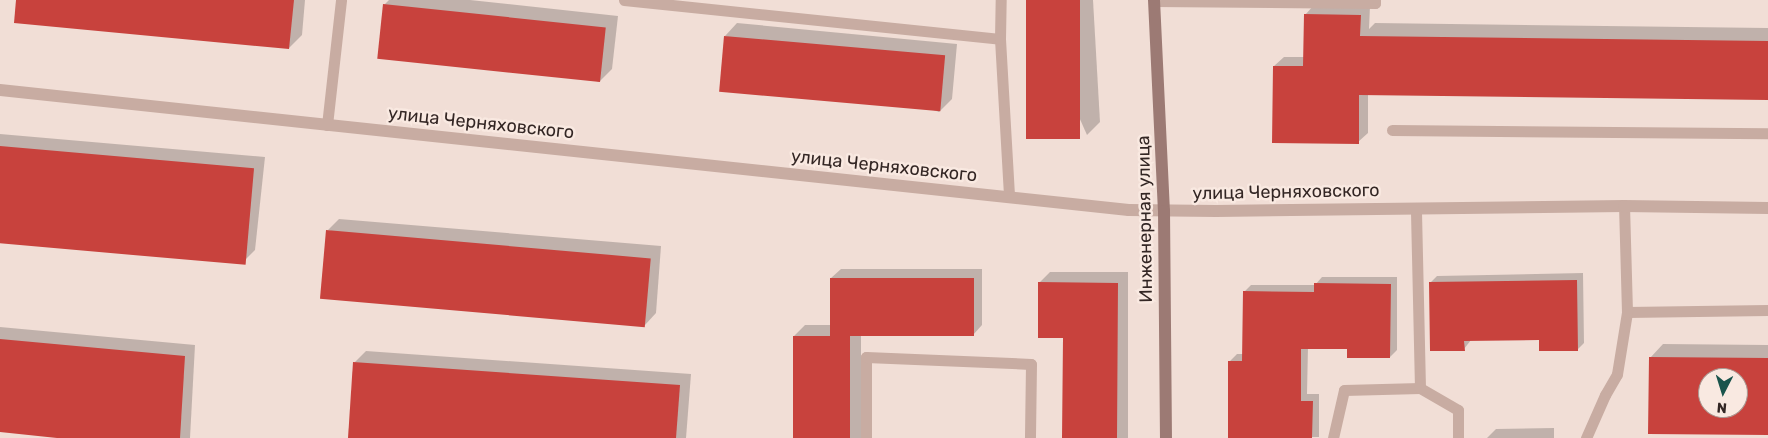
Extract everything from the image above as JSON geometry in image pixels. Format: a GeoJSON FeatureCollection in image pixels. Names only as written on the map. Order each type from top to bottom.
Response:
{"type":"FeatureCollection","features":[{"type":"Feature","properties":{"kind":"street","name":"Инженерная улица"},"geometry":{"type":"LineString","coordinates":[[1154,0],[1164,211],[1166,438]]}},
{"type":"Feature","properties":{"kind":"street","name":"улица Черняховского"},"geometry":{"type":"LineString","coordinates":[[0,90],[1129,210],[1624,206],[1768,208]]}},
{"type":"Feature","properties":{"kind":"lane"},"geometry":{"type":"LineString","coordinates":[[327,125],[341,0]]}},
{"type":"Feature","properties":{"kind":"lane"},"geometry":{"type":"LineString","coordinates":[[624,0],[1000,39]]}},
{"type":"Feature","properties":{"kind":"lane"},"geometry":{"type":"LineString","coordinates":[[1001,0],[1000,39],[1009,197]]}},
{"type":"Feature","properties":{"kind":"lane"},"geometry":{"type":"LineString","coordinates":[[1154,0],[1375,3],[1375,0]]}},
{"type":"Feature","properties":{"kind":"lane"},"geometry":{"type":"LineString","coordinates":[[1392,130],[1768,133]]}},
{"type":"Feature","properties":{"kind":"lane"},"geometry":{"type":"LineString","coordinates":[[1586,438],[1617,374],[1627,312],[1624,206]]}},
{"type":"Feature","properties":{"kind":"lane"},"geometry":{"type":"LineString","coordinates":[[1416,208],[1420,388]]}},
{"type":"Feature","properties":{"kind":"lane"},"geometry":{"type":"LineString","coordinates":[[1627,312],[1768,310]]}},
{"type":"Feature","properties":{"kind":"lane"},"geometry":{"type":"LineString","coordinates":[[866,438],[866,357],[1031,364],[1030,438]]}},
{"type":"Feature","properties":{"kind":"lane"},"geometry":{"type":"LineString","coordinates":[[1333,438],[1344,390],[1420,388],[1458,410],[1458,438]]}},
{"type":"Feature","properties":{"kind":"building"},"geometry":{"type":"Polygon","coordinates":[[[16,0],[294,0],[289,49],[14,23],[16,0]]]}},
{"type":"Feature","properties":{"kind":"building"},"geometry":{"type":"Polygon","coordinates":[[[1026,0],[1080,0],[1080,139],[1026,139],[1026,0]]]}},
{"type":"Feature","properties":{"kind":"building"},"geometry":{"type":"Polygon","coordinates":[[[383,4],[606,27],[600,82],[377,59],[383,4]]]}},
{"type":"Feature","properties":{"kind":"building"},"geometry":{"type":"Polygon","coordinates":[[[1304,14],[1361,15],[1360,36],[1768,41],[1768,100],[1359,95],[1359,144],[1272,143],[1273,66],[1303,66],[1304,14]]]}},
{"type":"Feature","properties":{"kind":"building"},"geometry":{"type":"Polygon","coordinates":[[[724,36],[945,55],[940,111],[719,92],[724,36]]]}},
{"type":"Feature","properties":{"kind":"building"},"geometry":{"type":"Polygon","coordinates":[[[0,146],[254,168],[246,265],[0,243],[0,146]]]}},
{"type":"Feature","properties":{"kind":"building"},"geometry":{"type":"Polygon","coordinates":[[[326,230],[651,258],[645,327],[320,299],[326,230]]]}},
{"type":"Feature","properties":{"kind":"building"},"geometry":{"type":"Polygon","coordinates":[[[830,278],[974,278],[974,336],[850,336],[850,438],[793,438],[793,336],[830,336],[830,278]]]}},
{"type":"Feature","properties":{"kind":"building"},"geometry":{"type":"Polygon","coordinates":[[[1577,280],[1578,351],[1539,351],[1539,340],[1464,341],[1465,351],[1430,351],[1429,282],[1577,280]]]}},
{"type":"Feature","properties":{"kind":"building"},"geometry":{"type":"Polygon","coordinates":[[[1038,282],[1118,283],[1117,438],[1062,438],[1063,338],[1038,338],[1038,282]]]}},
{"type":"Feature","properties":{"kind":"building"},"geometry":{"type":"Polygon","coordinates":[[[1314,283],[1391,284],[1390,358],[1347,358],[1347,349],[1301,349],[1301,401],[1313,401],[1312,438],[1228,438],[1228,361],[1242,361],[1243,291],[1314,292],[1314,283]]]}},
{"type":"Feature","properties":{"kind":"building"},"geometry":{"type":"Polygon","coordinates":[[[0,339],[185,356],[180,438],[57,438],[0,432],[0,339]]]}},
{"type":"Feature","properties":{"kind":"building"},"geometry":{"type":"Polygon","coordinates":[[[1649,357],[1768,358],[1768,435],[1648,434],[1649,357]]]}},
{"type":"Feature","properties":{"kind":"building"},"geometry":{"type":"Polygon","coordinates":[[[353,362],[680,385],[676,438],[348,438],[353,362]]]}}]}
